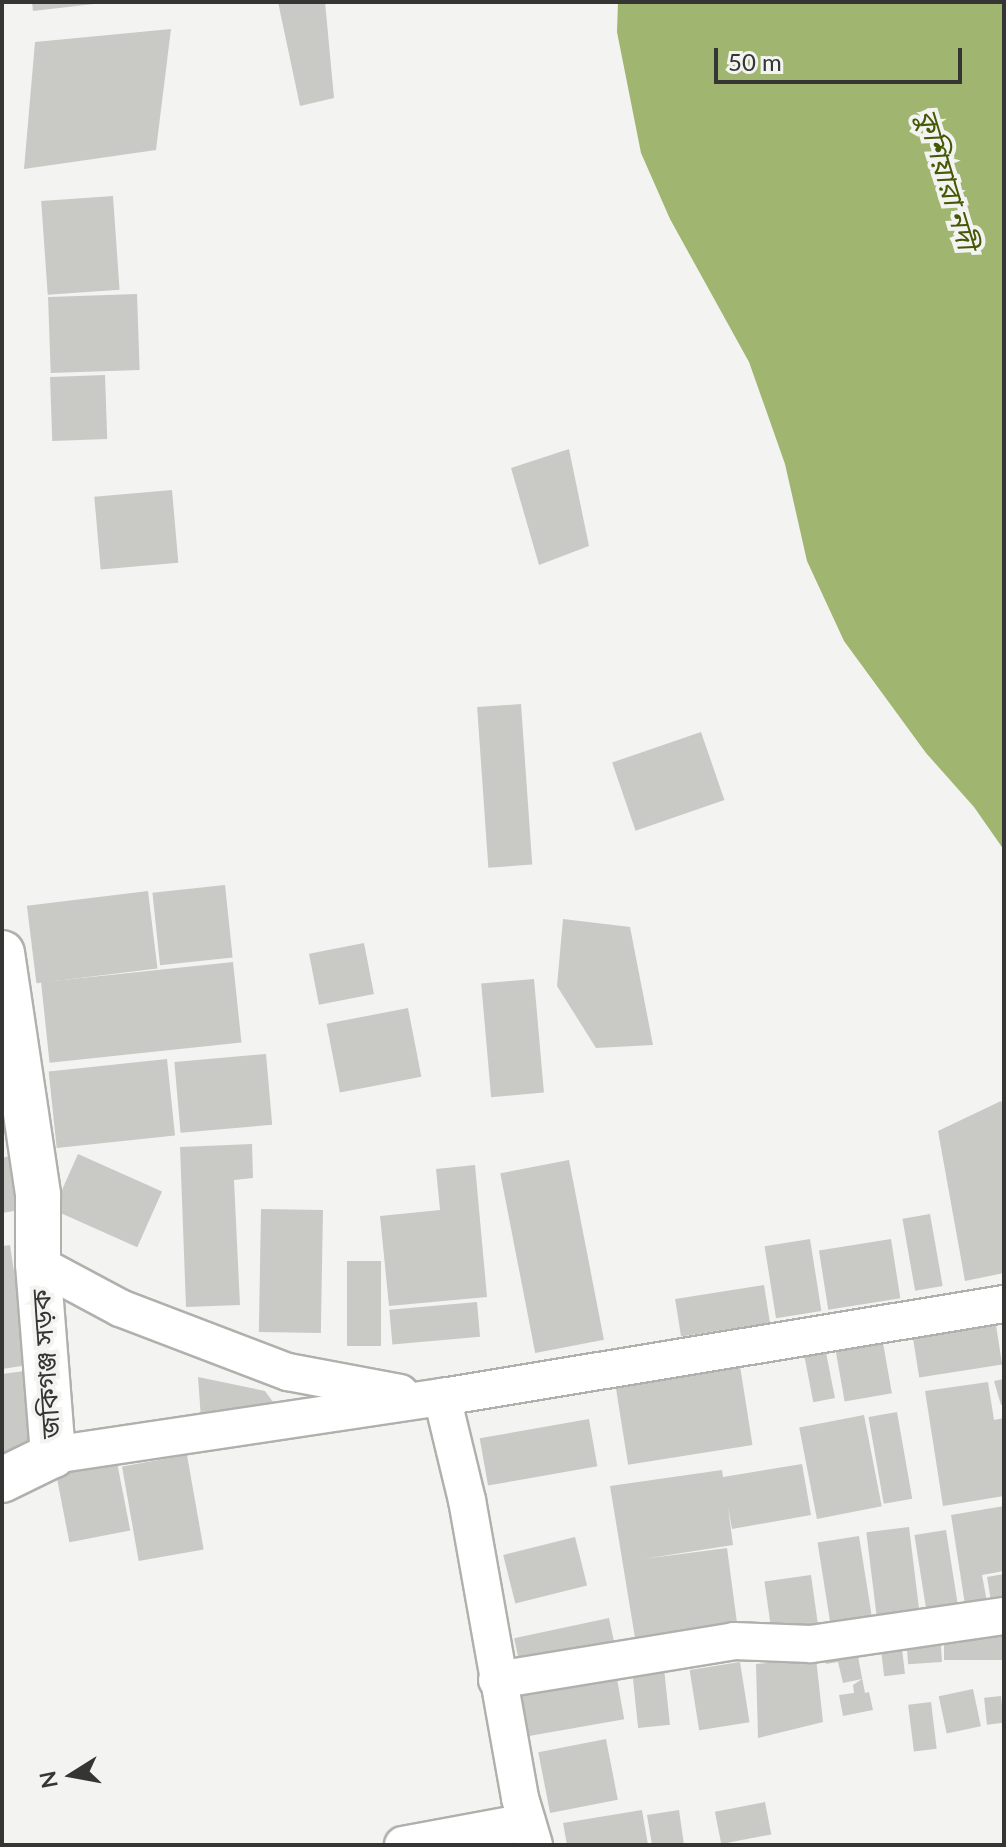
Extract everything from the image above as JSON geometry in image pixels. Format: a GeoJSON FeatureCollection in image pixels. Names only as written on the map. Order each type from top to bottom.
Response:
{"type":"FeatureCollection","features":[{"type":"Feature","properties":{"kind":"main road","name":"জকিগঞ্জ সড়ক"},"geometry":{"type":"LineString","coordinates":[[2,953],[38,1195],[38,1264],[53,1455],[2,1480]]}},
{"type":"Feature","properties":{"kind":"street"},"geometry":{"type":"LineString","coordinates":[[38,1264],[120,1308],[288,1372],[387,1392],[442,1397]]}},
{"type":"Feature","properties":{"kind":"street"},"geometry":{"type":"LineString","coordinates":[[53,1455],[442,1397],[1004,1304]]}},
{"type":"Feature","properties":{"kind":"street"},"geometry":{"type":"LineString","coordinates":[[403,1845],[530,1834],[497,1680],[467,1500],[442,1397]]}},
{"type":"Feature","properties":{"kind":"street"},"geometry":{"type":"LineString","coordinates":[[497,1680],[734,1641],[811,1644],[1004,1616]]}},
{"type":"Feature","properties":{"kind":"water","name":"কুশিয়ারা নদী"},"geometry":{"type":"Polygon","coordinates":[[[618,2],[1004,2],[1004,850],[974,807],[926,753],[844,641],[807,561],[785,464],[749,362],[670,219],[641,153],[617,32],[618,2]]]}},
{"type":"Feature","properties":{"kind":"building"},"geometry":{"type":"Polygon","coordinates":[[[32,2],[94,2],[94,4],[33,11],[32,2]]]}},
{"type":"Feature","properties":{"kind":"building"},"geometry":{"type":"Polygon","coordinates":[[[278,2],[325,2],[334,98],[300,106],[278,2]]]}},
{"type":"Feature","properties":{"kind":"building"},"geometry":{"type":"Polygon","coordinates":[[[171,29],[156,150],[24,169],[35,42],[171,29]]]}},
{"type":"Feature","properties":{"kind":"building"},"geometry":{"type":"Polygon","coordinates":[[[113,196],[120,290],[48,295],[41,201],[113,196]]]}},
{"type":"Feature","properties":{"kind":"building"},"geometry":{"type":"Polygon","coordinates":[[[137,294],[140,370],[51,373],[48,297],[137,294]]]}},
{"type":"Feature","properties":{"kind":"building"},"geometry":{"type":"Polygon","coordinates":[[[105,375],[107,439],[52,441],[50,377],[105,375]]]}},
{"type":"Feature","properties":{"kind":"building"},"geometry":{"type":"Polygon","coordinates":[[[569,449],[589,546],[539,565],[511,468],[569,449]]]}},
{"type":"Feature","properties":{"kind":"building"},"geometry":{"type":"Polygon","coordinates":[[[172,490],[178,563],[101,570],[94,497],[172,490]]]}},
{"type":"Feature","properties":{"kind":"building"},"geometry":{"type":"Polygon","coordinates":[[[521,704],[532,865],[488,868],[477,707],[521,704]]]}},
{"type":"Feature","properties":{"kind":"building"},"geometry":{"type":"Polygon","coordinates":[[[701,732],[724,800],[636,831],[612,763],[701,732]]]}},
{"type":"Feature","properties":{"kind":"building"},"geometry":{"type":"Polygon","coordinates":[[[225,885],[233,958],[160,965],[152,893],[225,885]]]}},
{"type":"Feature","properties":{"kind":"building"},"geometry":{"type":"Polygon","coordinates":[[[148,891],[158,968],[36,983],[27,906],[148,891]]]}},
{"type":"Feature","properties":{"kind":"building"},"geometry":{"type":"Polygon","coordinates":[[[563,919],[630,927],[653,1045],[596,1048],[557,986],[563,919]]]}},
{"type":"Feature","properties":{"kind":"building"},"geometry":{"type":"Polygon","coordinates":[[[364,943],[374,994],[319,1005],[309,954],[364,943]]]}},
{"type":"Feature","properties":{"kind":"building"},"geometry":{"type":"Polygon","coordinates":[[[233,962],[241,1043],[50,1063],[41,982],[233,962]]]}},
{"type":"Feature","properties":{"kind":"building"},"geometry":{"type":"Polygon","coordinates":[[[534,979],[544,1093],[491,1097],[481,984],[534,979]]]}},
{"type":"Feature","properties":{"kind":"building"},"geometry":{"type":"Polygon","coordinates":[[[408,1008],[421,1077],[340,1093],[327,1024],[408,1008]]]}},
{"type":"Feature","properties":{"kind":"building"},"geometry":{"type":"Polygon","coordinates":[[[266,1054],[272,1125],[181,1133],[174,1062],[266,1054]]]}},
{"type":"Feature","properties":{"kind":"building"},"geometry":{"type":"Polygon","coordinates":[[[167,1059],[175,1136],[57,1148],[49,1071],[167,1059]]]}},
{"type":"Feature","properties":{"kind":"building"},"geometry":{"type":"Polygon","coordinates":[[[1001,1101],[1004,1107],[1004,1273],[965,1281],[938,1131],[1001,1101]]]}},
{"type":"Feature","properties":{"kind":"building"},"geometry":{"type":"Polygon","coordinates":[[[252,1144],[253,1178],[234,1180],[240,1305],[186,1307],[180,1147],[252,1144]]]}},
{"type":"Feature","properties":{"kind":"building"},"geometry":{"type":"Polygon","coordinates":[[[78,1154],[162,1191],[137,1247],[53,1210],[78,1154]]]}},
{"type":"Feature","properties":{"kind":"building"},"geometry":{"type":"Polygon","coordinates":[[[9,1156],[20,1210],[2,1213],[2,1158],[9,1156]]]}},
{"type":"Feature","properties":{"kind":"building"},"geometry":{"type":"Polygon","coordinates":[[[569,1160],[604,1340],[535,1353],[500,1173],[569,1160]]]}},
{"type":"Feature","properties":{"kind":"building"},"geometry":{"type":"Polygon","coordinates":[[[475,1165],[487,1297],[389,1306],[380,1216],[440,1210],[436,1169],[475,1165]]]}},
{"type":"Feature","properties":{"kind":"building"},"geometry":{"type":"Polygon","coordinates":[[[261,1209],[323,1210],[321,1333],[259,1332],[261,1209]]]}},
{"type":"Feature","properties":{"kind":"building"},"geometry":{"type":"Polygon","coordinates":[[[930,1214],[943,1286],[915,1291],[902,1219],[930,1214]]]}},
{"type":"Feature","properties":{"kind":"building"},"geometry":{"type":"Polygon","coordinates":[[[810,1239],[821,1311],[776,1318],[765,1246],[810,1239]]]}},
{"type":"Feature","properties":{"kind":"building"},"geometry":{"type":"Polygon","coordinates":[[[891,1239],[900,1298],[828,1310],[819,1250],[891,1239]]]}},
{"type":"Feature","properties":{"kind":"building"},"geometry":{"type":"Polygon","coordinates":[[[10,1245],[28,1365],[2,1369],[2,1246],[10,1245]]]}},
{"type":"Feature","properties":{"kind":"building"},"geometry":{"type":"Polygon","coordinates":[[[347,1261],[381,1261],[381,1346],[347,1346],[347,1261]]]}},
{"type":"Feature","properties":{"kind":"building"},"geometry":{"type":"Polygon","coordinates":[[[764,1285],[770,1323],[681,1337],[675,1299],[764,1285]]]}},
{"type":"Feature","properties":{"kind":"building"},"geometry":{"type":"Polygon","coordinates":[[[477,1302],[480,1337],[392,1345],[389,1310],[477,1302]]]}},
{"type":"Feature","properties":{"kind":"building"},"geometry":{"type":"Polygon","coordinates":[[[995,1319],[1002,1364],[919,1378],[912,1332],[995,1319]]]}},
{"type":"Feature","properties":{"kind":"building"},"geometry":{"type":"Polygon","coordinates":[[[882,1337],[892,1393],[845,1401],[835,1345],[882,1337]]]}},
{"type":"Feature","properties":{"kind":"building"},"geometry":{"type":"Polygon","coordinates":[[[825,1347],[835,1398],[813,1402],[803,1351],[825,1347]]]}},
{"type":"Feature","properties":{"kind":"building"},"geometry":{"type":"Polygon","coordinates":[[[740,1366],[753,1445],[628,1465],[616,1386],[740,1366]]]}},
{"type":"Feature","properties":{"kind":"building"},"geometry":{"type":"Polygon","coordinates":[[[24,1371],[37,1447],[2,1454],[2,1374],[24,1371]]]}},
{"type":"Feature","properties":{"kind":"building"},"geometry":{"type":"Polygon","coordinates":[[[198,1377],[265,1391],[282,1414],[201,1419],[198,1377]]]}},
{"type":"Feature","properties":{"kind":"building"},"geometry":{"type":"Polygon","coordinates":[[[1004,1379],[1004,1404],[1001,1405],[994,1381],[1004,1379]]]}},
{"type":"Feature","properties":{"kind":"building"},"geometry":{"type":"Polygon","coordinates":[[[988,1382],[994,1420],[1004,1418],[1004,1496],[943,1506],[925,1391],[988,1382]]]}},
{"type":"Feature","properties":{"kind":"building"},"geometry":{"type":"Polygon","coordinates":[[[897,1412],[912,1499],[884,1504],[868,1417],[897,1412]]]}},
{"type":"Feature","properties":{"kind":"building"},"geometry":{"type":"Polygon","coordinates":[[[864,1415],[882,1506],[817,1519],[799,1428],[864,1415]]]}},
{"type":"Feature","properties":{"kind":"building"},"geometry":{"type":"Polygon","coordinates":[[[589,1419],[597,1466],[488,1486],[480,1438],[589,1419]]]}},
{"type":"Feature","properties":{"kind":"building"},"geometry":{"type":"Polygon","coordinates":[[[115,1452],[130,1531],[69,1542],[54,1464],[115,1452]]]}},
{"type":"Feature","properties":{"kind":"building"},"geometry":{"type":"Polygon","coordinates":[[[187,1455],[204,1550],[139,1561],[122,1466],[187,1455]]]}},
{"type":"Feature","properties":{"kind":"building"},"geometry":{"type":"Polygon","coordinates":[[[802,1464],[811,1515],[732,1529],[728,1507],[733,1545],[643,1559],[727,1548],[738,1630],[636,1644],[610,1486],[722,1470],[723,1477],[802,1464]]]}},
{"type":"Feature","properties":{"kind":"building"},"geometry":{"type":"Polygon","coordinates":[[[1004,1506],[1004,1571],[982,1575],[988,1607],[966,1611],[951,1515],[1004,1506]]]}},
{"type":"Feature","properties":{"kind":"building"},"geometry":{"type":"Polygon","coordinates":[[[909,1527],[920,1619],[878,1625],[866,1532],[909,1527]]]}},
{"type":"Feature","properties":{"kind":"building"},"geometry":{"type":"Polygon","coordinates":[[[946,1530],[959,1610],[927,1615],[914,1535],[946,1530]]]}},
{"type":"Feature","properties":{"kind":"building"},"geometry":{"type":"Polygon","coordinates":[[[859,1536],[874,1629],[832,1635],[818,1543],[859,1536]]]}},
{"type":"Feature","properties":{"kind":"building"},"geometry":{"type":"Polygon","coordinates":[[[575,1537],[587,1586],[515,1603],[503,1555],[575,1537]]]}},
{"type":"Feature","properties":{"kind":"building"},"geometry":{"type":"Polygon","coordinates":[[[1004,1574],[1004,1605],[992,1607],[987,1577],[1004,1574]]]}},
{"type":"Feature","properties":{"kind":"building"},"geometry":{"type":"Polygon","coordinates":[[[811,1575],[818,1625],[771,1631],[764,1582],[811,1575]]]}},
{"type":"Feature","properties":{"kind":"building"},"geometry":{"type":"Polygon","coordinates":[[[609,1618],[615,1646],[520,1667],[514,1638],[609,1618]]]}},
{"type":"Feature","properties":{"kind":"building"},"geometry":{"type":"Polygon","coordinates":[[[944,1620],[1004,1620],[1004,1660],[944,1660],[944,1620]]]}},
{"type":"Feature","properties":{"kind":"building"},"geometry":{"type":"Polygon","coordinates":[[[940,1633],[942,1662],[908,1664],[906,1635],[940,1633]]]}},
{"type":"Feature","properties":{"kind":"building"},"geometry":{"type":"Polygon","coordinates":[[[901,1641],[905,1674],[884,1676],[880,1644],[901,1641]]]}},
{"type":"Feature","properties":{"kind":"building"},"geometry":{"type":"Polygon","coordinates":[[[856,1646],[865,1693],[869,1692],[873,1710],[843,1716],[839,1695],[854,1693],[853,1685],[862,1679],[843,1683],[838,1662],[826,1664],[824,1652],[856,1646]]]}},
{"type":"Feature","properties":{"kind":"building"},"geometry":{"type":"Polygon","coordinates":[[[816,1658],[823,1722],[758,1738],[756,1664],[816,1658]]]}},
{"type":"Feature","properties":{"kind":"building"},"geometry":{"type":"Polygon","coordinates":[[[740,1662],[750,1722],[699,1730],[690,1670],[740,1662]]]}},
{"type":"Feature","properties":{"kind":"building"},"geometry":{"type":"Polygon","coordinates":[[[615,1667],[624,1719],[528,1736],[518,1684],[615,1667]]]}},
{"type":"Feature","properties":{"kind":"building"},"geometry":{"type":"Polygon","coordinates":[[[664,1668],[670,1725],[638,1728],[632,1671],[664,1668]]]}},
{"type":"Feature","properties":{"kind":"building"},"geometry":{"type":"Polygon","coordinates":[[[973,1689],[981,1726],[947,1733],[939,1696],[973,1689]]]}},
{"type":"Feature","properties":{"kind":"building"},"geometry":{"type":"Polygon","coordinates":[[[1001,1696],[1004,1723],[987,1725],[984,1698],[1001,1696]]]}},
{"type":"Feature","properties":{"kind":"building"},"geometry":{"type":"Polygon","coordinates":[[[931,1702],[937,1749],[914,1751],[908,1705],[931,1702]]]}},
{"type":"Feature","properties":{"kind":"building"},"geometry":{"type":"Polygon","coordinates":[[[606,1739],[618,1800],[550,1813],[538,1752],[606,1739]]]}},
{"type":"Feature","properties":{"kind":"building"},"geometry":{"type":"Polygon","coordinates":[[[765,1802],[771,1834],[721,1844],[715,1812],[765,1802]]]}},
{"type":"Feature","properties":{"kind":"building"},"geometry":{"type":"Polygon","coordinates":[[[642,1810],[648,1845],[567,1845],[563,1823],[642,1810]]]}},
{"type":"Feature","properties":{"kind":"building"},"geometry":{"type":"Polygon","coordinates":[[[679,1810],[684,1845],[652,1845],[647,1815],[679,1810]]]}}]}
